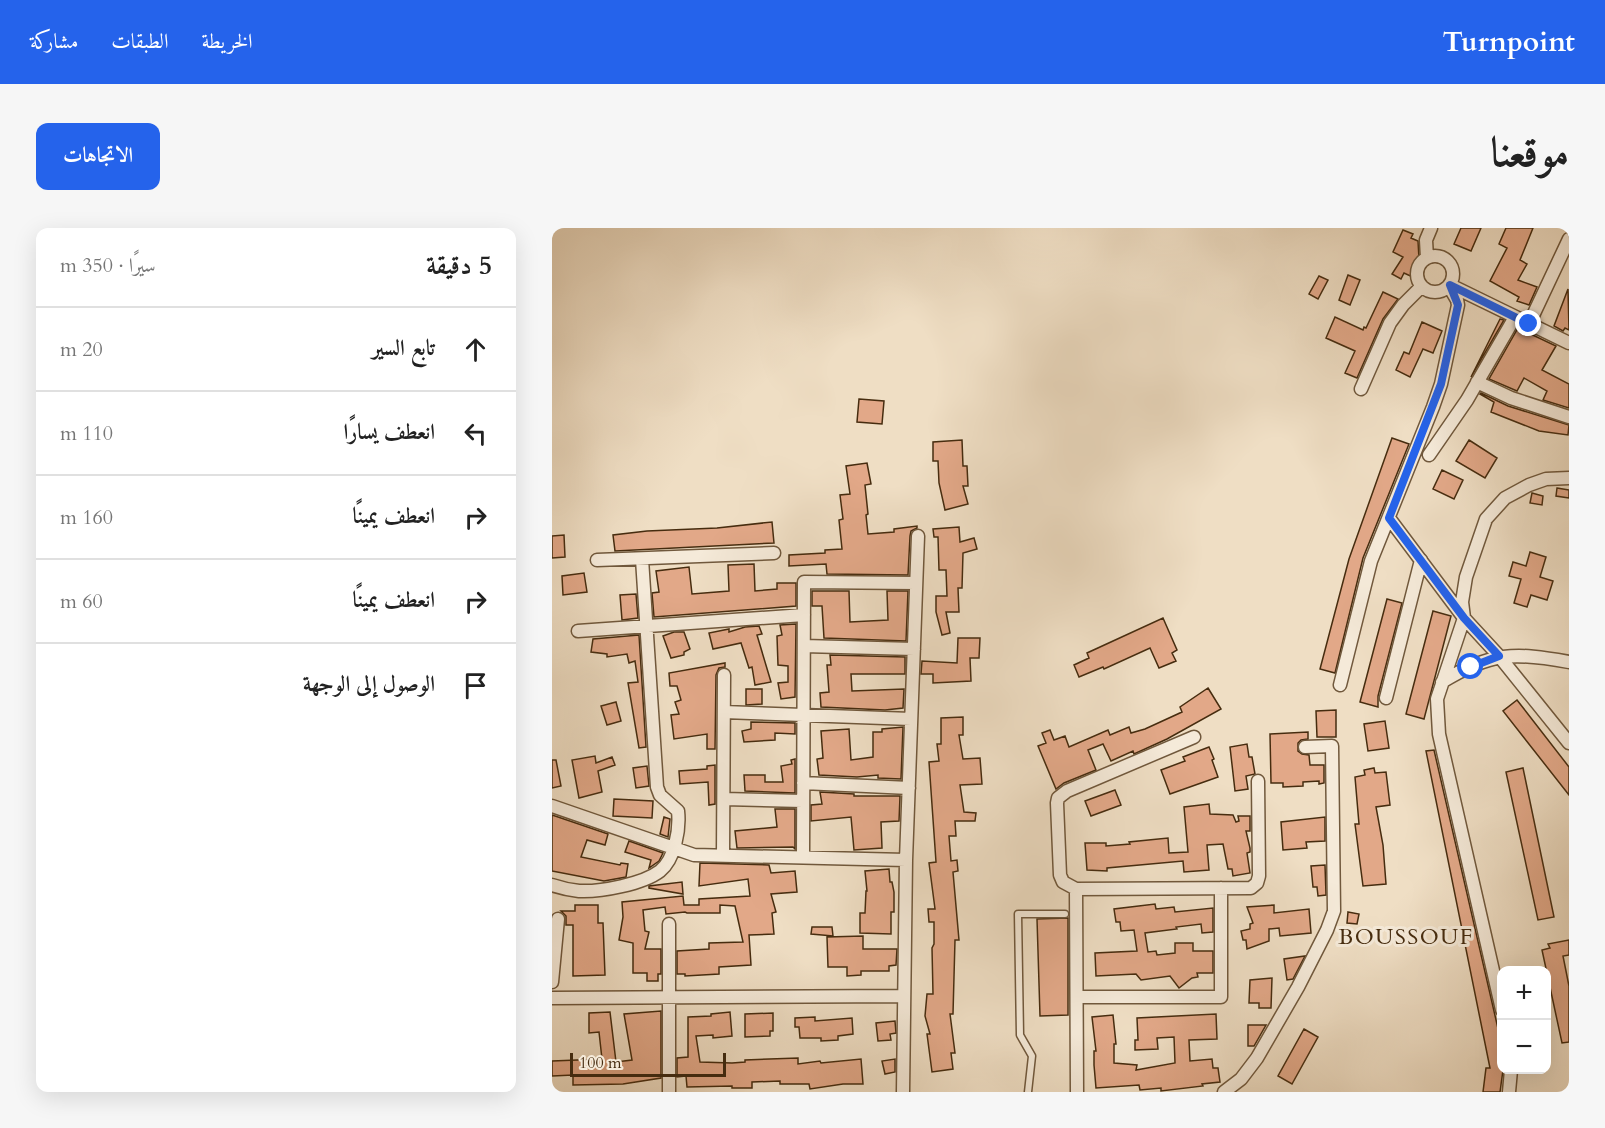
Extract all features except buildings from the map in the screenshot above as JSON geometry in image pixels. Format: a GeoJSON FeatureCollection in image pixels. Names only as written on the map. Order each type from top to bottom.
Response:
{"type":"FeatureCollection","features":[{"type":"Feature","properties":{"kind":"street"},"geometry":{"type":"LineString","coordinates":[[1427,258],[1426,240],[1431,228]]}},
{"type":"Feature","properties":{"kind":"street"},"geometry":{"type":"LineString","coordinates":[[1529,324],[1569,239]]}},
{"type":"Feature","properties":{"kind":"street"},"geometry":{"type":"LineString","coordinates":[[1442,257],[1450,264],[1453,276],[1449,286],[1438,292],[1421,287],[1417,269],[1420,263],[1427,258],[1442,257]]}},
{"type":"Feature","properties":{"kind":"street"},"geometry":{"type":"LineString","coordinates":[[1449,286],[1569,344]]}},
{"type":"Feature","properties":{"kind":"street"},"geometry":{"type":"LineString","coordinates":[[1340,685],[1371,561],[1441,384],[1458,305],[1449,286]]}},
{"type":"Feature","properties":{"kind":"street"},"geometry":{"type":"LineString","coordinates":[[1361,389],[1390,323],[1402,305],[1421,287]]}},
{"type":"Feature","properties":{"kind":"street"},"geometry":{"type":"LineString","coordinates":[[1429,455],[1477,382],[1515,317]]}},
{"type":"Feature","properties":{"kind":"street"},"geometry":{"type":"LineString","coordinates":[[1477,382],[1511,398],[1569,417]]}},
{"type":"Feature","properties":{"kind":"street"},"geometry":{"type":"LineString","coordinates":[[1497,988],[1439,734],[1437,699],[1464,618],[1462,602],[1466,577],[1486,519],[1505,498],[1529,485],[1546,479],[1569,478]]}},
{"type":"Feature","properties":{"kind":"street"},"geometry":{"type":"LineString","coordinates":[[1389,518],[1464,618],[1499,656],[1569,743]]}},
{"type":"Feature","properties":{"kind":"street"},"geometry":{"type":"LineString","coordinates":[[903,1092],[906,860],[918,536]]}},
{"type":"Feature","properties":{"kind":"street"},"geometry":{"type":"LineString","coordinates":[[597,560],[774,553]]}},
{"type":"Feature","properties":{"kind":"street"},"geometry":{"type":"LineString","coordinates":[[552,885],[580,891],[646,880],[662,870],[673,848],[679,819],[678,811],[660,795],[657,787],[642,559]]}},
{"type":"Feature","properties":{"kind":"street"},"geometry":{"type":"LineString","coordinates":[[1386,698],[1421,560]]}},
{"type":"Feature","properties":{"kind":"street"},"geometry":{"type":"LineString","coordinates":[[803,857],[804,582],[916,583]]}},
{"type":"Feature","properties":{"kind":"street"},"geometry":{"type":"LineString","coordinates":[[578,631],[804,615]]}},
{"type":"Feature","properties":{"kind":"street"},"geometry":{"type":"LineString","coordinates":[[804,646],[914,649]]}},
{"type":"Feature","properties":{"kind":"street"},"geometry":{"type":"LineString","coordinates":[[1442,682],[1458,672],[1499,656],[1534,655],[1569,662]]}},
{"type":"Feature","properties":{"kind":"street"},"geometry":{"type":"LineString","coordinates":[[723,856],[724,675]]}},
{"type":"Feature","properties":{"kind":"street"},"geometry":{"type":"LineString","coordinates":[[724,712],[911,719]]}},
{"type":"Feature","properties":{"kind":"street"},"geometry":{"type":"LineString","coordinates":[[1194,738],[1067,791],[1059,798],[1057,803],[1060,875],[1063,882],[1076,889],[1251,888],[1257,883],[1259,876],[1257,781]]}},
{"type":"Feature","properties":{"kind":"street"},"geometry":{"type":"LineString","coordinates":[[1224,1092],[1241,1079],[1257,1058],[1298,987],[1327,930],[1334,911],[1332,746],[1305,747]]}},
{"type":"Feature","properties":{"kind":"street"},"geometry":{"type":"LineString","coordinates":[[803,783],[909,788]]}},
{"type":"Feature","properties":{"kind":"street"},"geometry":{"type":"LineString","coordinates":[[724,799],[803,801]]}},
{"type":"Feature","properties":{"kind":"street"},"geometry":{"type":"LineString","coordinates":[[552,806],[694,855],[906,860]]}},
{"type":"Feature","properties":{"kind":"street"},"geometry":{"type":"LineString","coordinates":[[1078,998],[1221,997],[1221,888]]}},
{"type":"Feature","properties":{"kind":"street"},"geometry":{"type":"LineString","coordinates":[[1076,889],[1077,1092]]}},
{"type":"Feature","properties":{"kind":"street"},"geometry":{"type":"LineString","coordinates":[[552,982],[558,919]]}},
{"type":"Feature","properties":{"kind":"street"},"geometry":{"type":"LineString","coordinates":[[669,924],[669,1092]]}},
{"type":"Feature","properties":{"kind":"street"},"geometry":{"type":"LineString","coordinates":[[552,998],[904,996]]}},
{"type":"Feature","properties":{"kind":"street"},"geometry":{"type":"LineString","coordinates":[[1509,1092],[1511,1074]]}},
{"type":"Feature","properties":{"kind":"lane"},"geometry":{"type":"LineString","coordinates":[[1028,1092],[1032,1056],[1020,1035],[1018,914],[1065,914]]}},
{"type":"Feature","properties":{"kind":"district","name":"BOUSSOUF"},"geometry":{"type":"Point","coordinates":[1406,936]}},
{"type":"Feature","properties":{"kind":"route"},"geometry":{"type":"LineString","coordinates":[[1471,667],[1499,656],[1464,618],[1389,518],[1441,384],[1458,305],[1449,286],[1529,324]]}}]}
